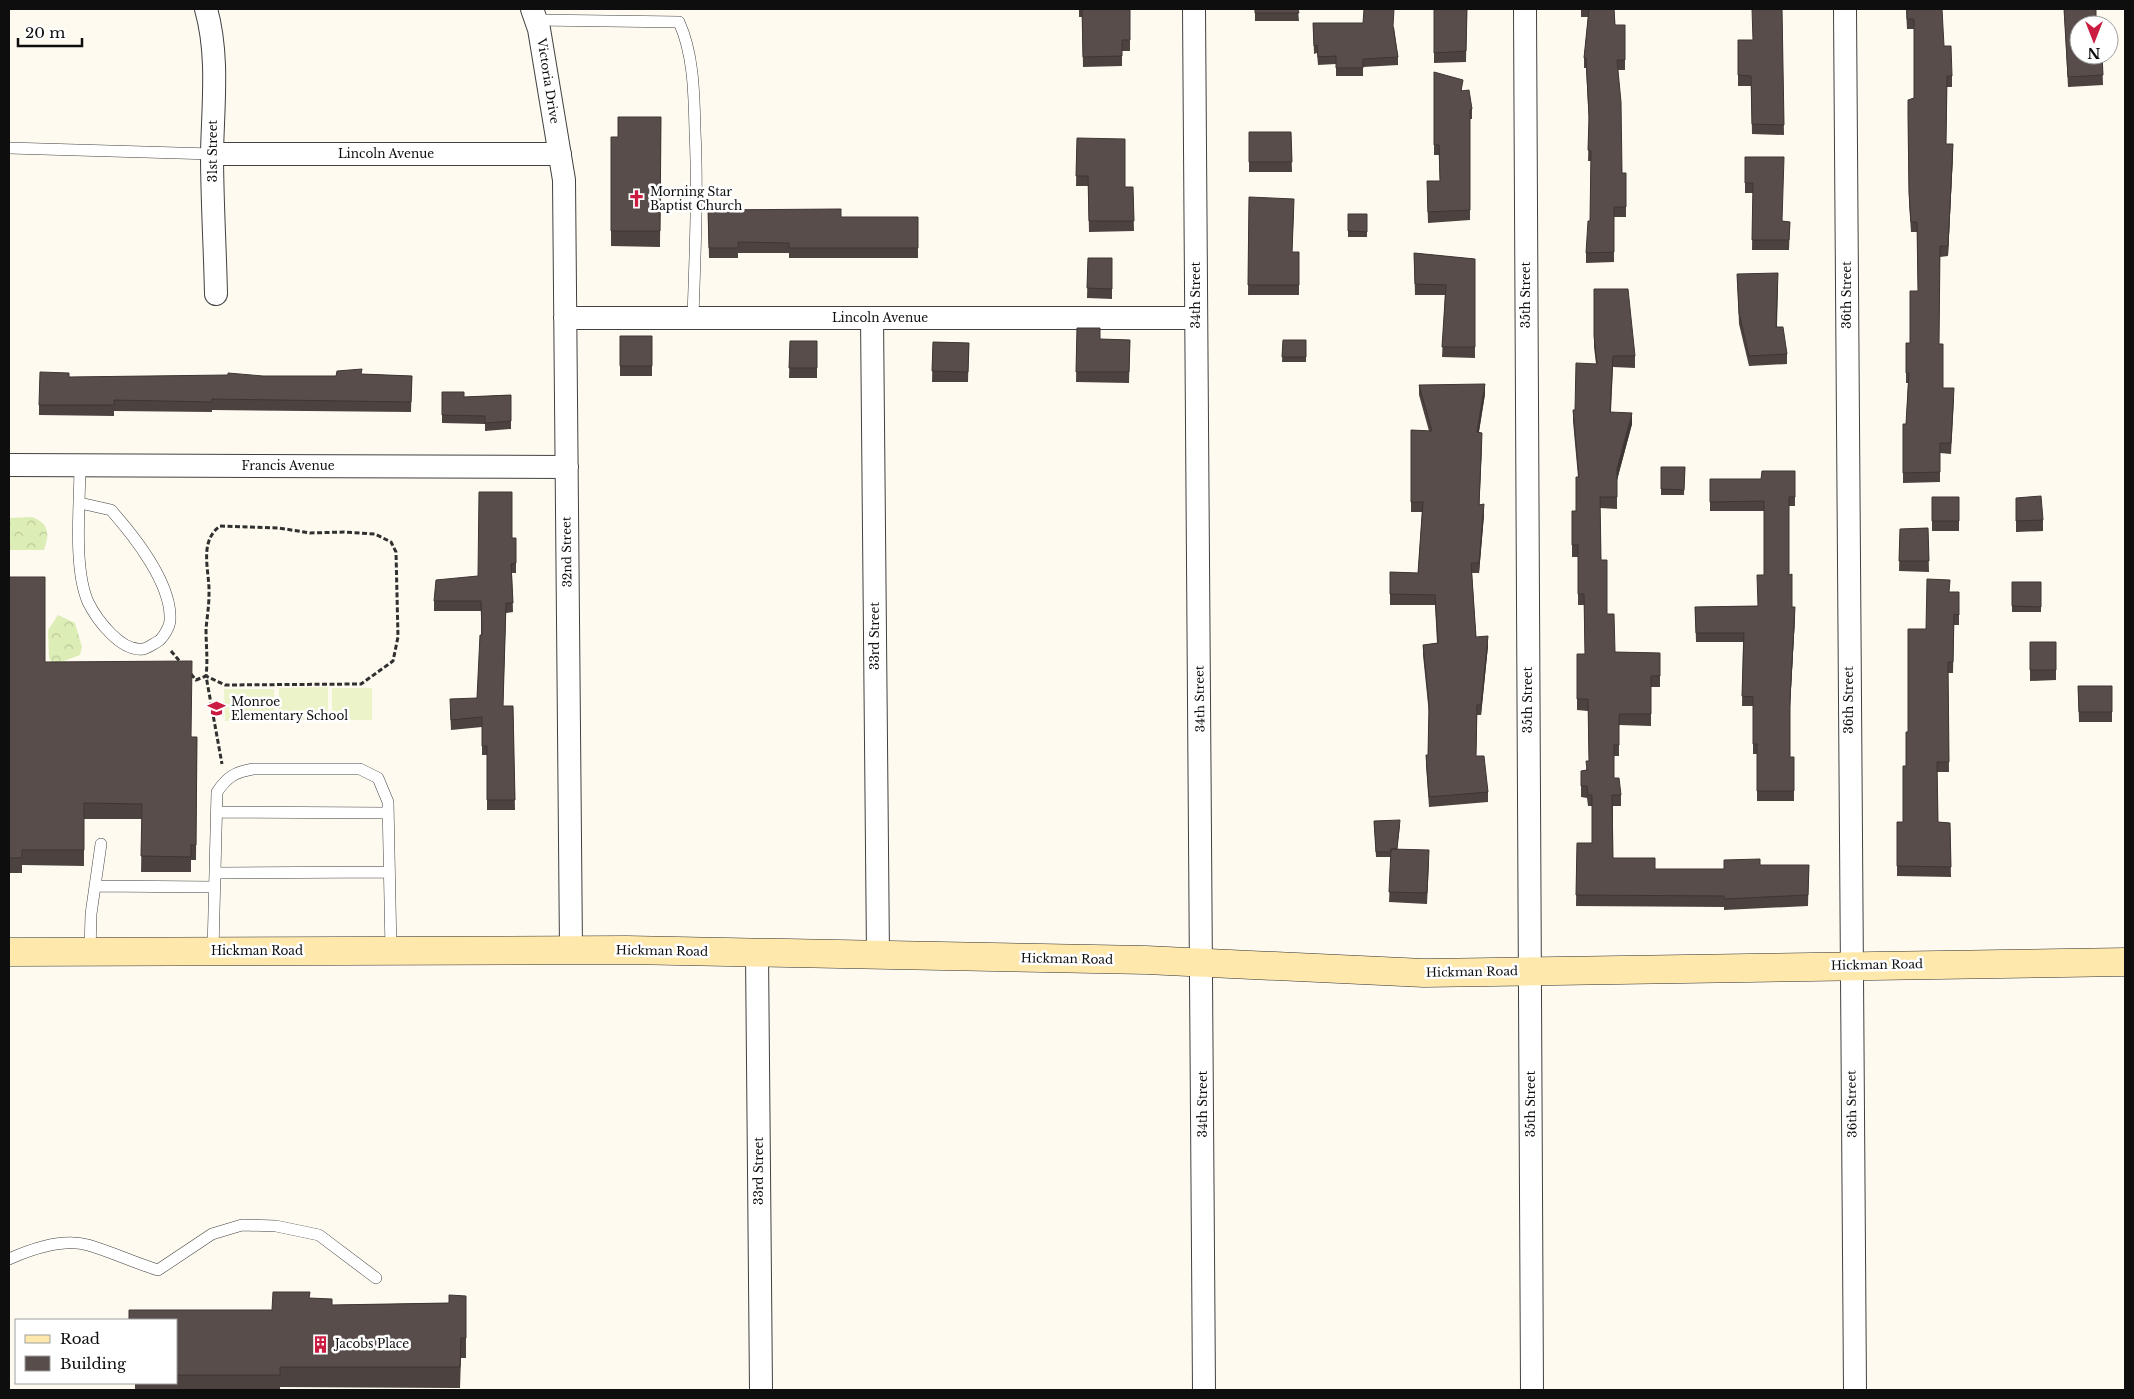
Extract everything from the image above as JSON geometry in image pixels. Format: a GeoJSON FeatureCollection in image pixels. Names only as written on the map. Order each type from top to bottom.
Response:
{"type":"FeatureCollection","features":[{"type":"Feature","properties":{"kind":"main road","name":"Hickman Road"},"geometry":{"type":"LineString","coordinates":[[9,952],[571,950],[758,952],[1202,963],[1424,972],[2125,962]]}},
{"type":"Feature","properties":{"kind":"street","name":"31st Street"},"geometry":{"type":"LineString","coordinates":[[206,9],[212,28],[214,58],[212,154],[216,294]]}},
{"type":"Feature","properties":{"kind":"street","name":"34th Street"},"geometry":{"type":"LineString","coordinates":[[1194,9],[1204,1390]]}},
{"type":"Feature","properties":{"kind":"street","name":"35th Street"},"geometry":{"type":"LineString","coordinates":[[1525,9],[1532,1390]]}},
{"type":"Feature","properties":{"kind":"street","name":"36th Street"},"geometry":{"type":"LineString","coordinates":[[1845,9],[1855,1390]]}},
{"type":"Feature","properties":{"kind":"street","name":"Victoria Drive"},"geometry":{"type":"LineString","coordinates":[[534,14],[560,154]]}},
{"type":"Feature","properties":{"kind":"street","name":"Lincoln Avenue"},"geometry":{"type":"LineString","coordinates":[[212,154],[560,154]]}},
{"type":"Feature","properties":{"kind":"street","name":"32nd Street"},"geometry":{"type":"LineString","coordinates":[[560,154],[564,180],[571,950]]}},
{"type":"Feature","properties":{"kind":"street","name":"Lincoln Avenue"},"geometry":{"type":"LineString","coordinates":[[565,318],[1196,318]]}},
{"type":"Feature","properties":{"kind":"street","name":"33rd Street"},"geometry":{"type":"LineString","coordinates":[[872,318],[878,955]]}},
{"type":"Feature","properties":{"kind":"street","name":"Francis Avenue"},"geometry":{"type":"LineString","coordinates":[[9,465],[567,467]]}},
{"type":"Feature","properties":{"kind":"street","name":"33rd Street"},"geometry":{"type":"LineString","coordinates":[[758,952],[761,1390]]}},
{"type":"Feature","properties":{"kind":"lane"},"geometry":{"type":"LineString","coordinates":[[534,14],[679,22],[686,38],[694,100],[697,172],[693,317]]}},
{"type":"Feature","properties":{"kind":"lane"},"geometry":{"type":"LineString","coordinates":[[9,148],[212,154]]}},
{"type":"Feature","properties":{"kind":"lane"},"geometry":{"type":"LineString","coordinates":[[80,465],[80,504],[81,570],[88,602],[107,630],[123,645],[144,649],[161,640],[170,621],[166,595],[148,559],[111,510],[80,504]]}},
{"type":"Feature","properties":{"kind":"lane"},"geometry":{"type":"LineString","coordinates":[[213,952],[217,792],[224,781],[236,772],[253,768],[360,769],[378,778],[388,802],[391,951]]}},
{"type":"Feature","properties":{"kind":"lane"},"geometry":{"type":"LineString","coordinates":[[216,812],[388,813]]}},
{"type":"Feature","properties":{"kind":"lane"},"geometry":{"type":"LineString","coordinates":[[90,952],[95,886],[101,844]]}},
{"type":"Feature","properties":{"kind":"lane"},"geometry":{"type":"LineString","coordinates":[[214,873],[389,872]]}},
{"type":"Feature","properties":{"kind":"lane"},"geometry":{"type":"LineString","coordinates":[[95,886],[214,887]]}},
{"type":"Feature","properties":{"kind":"lane"},"geometry":{"type":"LineString","coordinates":[[9,1259],[23,1253],[57,1244],[87,1244],[158,1270],[212,1234],[242,1225],[276,1226],[319,1236],[376,1278]]}},
{"type":"Feature","properties":{"kind":"path"},"geometry":{"type":"LineString","coordinates":[[190,673],[196,680],[206,676],[225,685],[362,684],[393,661],[398,637],[396,552],[391,542],[375,534],[362,532],[310,534],[279,528],[236,526],[220,526],[212,532],[207,550],[206,571],[210,593],[207,616],[206,676],[224,781]]}},
{"type":"Feature","properties":{"kind":"path"},"geometry":{"type":"LineString","coordinates":[[161,640],[184,666]]}},
{"type":"Feature","properties":{"kind":"green space"},"geometry":{"type":"Polygon","coordinates":[[[32,517],[42,523],[47,530],[44,550],[9,550],[9,518],[32,517]]]}},
{"type":"Feature","properties":{"kind":"green space"},"geometry":{"type":"Polygon","coordinates":[[[58,615],[75,623],[82,647],[80,655],[61,662],[52,663],[49,658],[48,630],[58,615]]]}},
{"type":"Feature","properties":{"kind":"green space"},"geometry":{"type":"Polygon","coordinates":[[[328,687],[328,720],[279,720],[279,688],[328,687]]]}},
{"type":"Feature","properties":{"kind":"green space"},"geometry":{"type":"Polygon","coordinates":[[[332,688],[372,688],[372,720],[332,720],[332,688]]]}},
{"type":"Feature","properties":{"kind":"green space"},"geometry":{"type":"Polygon","coordinates":[[[224,689],[274,689],[274,721],[225,721],[224,689]]]}},
{"type":"Feature","properties":{"kind":"building"},"geometry":{"type":"Polygon","coordinates":[[[1082,9],[1130,9],[1130,40],[1122,40],[1122,56],[1083,57],[1082,9]]]}},
{"type":"Feature","properties":{"kind":"building"},"geometry":{"type":"Polygon","coordinates":[[[1255,9],[1298,9],[1299,13],[1255,13],[1255,9]]]}},
{"type":"Feature","properties":{"kind":"building"},"geometry":{"type":"Polygon","coordinates":[[[1364,9],[1394,9],[1393,26],[1398,57],[1363,59],[1363,68],[1336,68],[1336,56],[1318,57],[1317,45],[1314,46],[1313,23],[1363,23],[1364,9]]]}},
{"type":"Feature","properties":{"kind":"building"},"geometry":{"type":"Polygon","coordinates":[[[1434,9],[1467,9],[1466,51],[1434,53],[1434,9]]]}},
{"type":"Feature","properties":{"kind":"building"},"geometry":{"type":"Polygon","coordinates":[[[1589,9],[1614,9],[1615,25],[1625,25],[1625,60],[1617,60],[1621,102],[1622,173],[1626,173],[1626,207],[1614,207],[1614,252],[1586,253],[1588,221],[1590,221],[1591,151],[1588,150],[1589,116],[1586,58],[1584,58],[1589,9]]]}},
{"type":"Feature","properties":{"kind":"building"},"geometry":{"type":"Polygon","coordinates":[[[1752,9],[1782,9],[1784,125],[1752,124],[1751,76],[1738,75],[1738,40],[1753,40],[1752,9]]]}},
{"type":"Feature","properties":{"kind":"building"},"geometry":{"type":"Polygon","coordinates":[[[1907,9],[1942,9],[1944,46],[1951,46],[1952,76],[1947,76],[1946,144],[1953,144],[1948,246],[1940,246],[1939,344],[1943,344],[1943,388],[1954,388],[1951,443],[1940,443],[1940,472],[1903,473],[1903,424],[1906,424],[1909,373],[1906,373],[1906,343],[1910,343],[1910,291],[1918,291],[1917,222],[1911,222],[1909,192],[1908,100],[1914,98],[1914,19],[1907,19],[1907,9]]]}},
{"type":"Feature","properties":{"kind":"building"},"geometry":{"type":"Polygon","coordinates":[[[2064,9],[2096,9],[2096,15],[2069,15],[2069,65],[2102,65],[2103,75],[2068,77],[2064,9]]]}},
{"type":"Feature","properties":{"kind":"building"},"geometry":{"type":"Polygon","coordinates":[[[1434,72],[1463,80],[1461,91],[1469,90],[1472,109],[1470,109],[1470,210],[1428,212],[1427,181],[1440,181],[1439,145],[1434,145],[1434,72]]]}},
{"type":"Feature","properties":{"kind":"building","name":"Morning Star Baptist Church"},"geometry":{"type":"Polygon","coordinates":[[[618,117],[661,117],[660,231],[611,231],[611,137],[618,137],[618,117]]]}},
{"type":"Feature","properties":{"kind":"building"},"geometry":{"type":"Polygon","coordinates":[[[1249,132],[1291,132],[1292,162],[1249,162],[1249,132]]]}},
{"type":"Feature","properties":{"kind":"building"},"geometry":{"type":"Polygon","coordinates":[[[1077,138],[1125,139],[1125,187],[1133,187],[1134,221],[1089,221],[1088,176],[1076,176],[1077,138]]]}},
{"type":"Feature","properties":{"kind":"building"},"geometry":{"type":"Polygon","coordinates":[[[1745,157],[1784,157],[1782,221],[1790,222],[1789,240],[1752,240],[1753,183],[1745,183],[1745,157]]]}},
{"type":"Feature","properties":{"kind":"building"},"geometry":{"type":"Polygon","coordinates":[[[1249,197],[1294,199],[1292,252],[1299,252],[1299,285],[1248,285],[1249,197]]]}},
{"type":"Feature","properties":{"kind":"building"},"geometry":{"type":"Polygon","coordinates":[[[841,209],[841,217],[918,217],[918,248],[789,248],[789,243],[738,242],[738,248],[709,248],[708,210],[841,209]]]}},
{"type":"Feature","properties":{"kind":"building"},"geometry":{"type":"Polygon","coordinates":[[[1348,214],[1367,214],[1367,232],[1348,231],[1348,214]]]}},
{"type":"Feature","properties":{"kind":"building"},"geometry":{"type":"Polygon","coordinates":[[[1414,253],[1475,259],[1475,347],[1442,347],[1446,285],[1415,284],[1414,253]]]}},
{"type":"Feature","properties":{"kind":"building"},"geometry":{"type":"Polygon","coordinates":[[[1088,258],[1112,258],[1112,289],[1087,288],[1088,258]]]}},
{"type":"Feature","properties":{"kind":"building"},"geometry":{"type":"Polygon","coordinates":[[[1778,273],[1776,327],[1783,327],[1787,354],[1749,356],[1739,313],[1737,274],[1778,273]]]}},
{"type":"Feature","properties":{"kind":"building"},"geometry":{"type":"Polygon","coordinates":[[[1594,289],[1628,289],[1635,356],[1613,356],[1610,412],[1632,413],[1617,469],[1617,497],[1600,497],[1601,560],[1607,560],[1607,614],[1614,614],[1615,652],[1660,653],[1660,676],[1651,676],[1651,714],[1619,714],[1619,745],[1614,745],[1614,778],[1619,778],[1621,795],[1612,795],[1613,858],[1655,858],[1655,869],[1724,869],[1724,860],[1760,859],[1760,865],[1809,865],[1808,895],[1724,899],[1724,896],[1576,895],[1577,843],[1592,843],[1592,795],[1588,795],[1587,786],[1581,786],[1581,771],[1587,770],[1586,761],[1589,761],[1588,699],[1577,699],[1577,654],[1585,654],[1584,594],[1578,594],[1578,545],[1572,545],[1572,511],[1576,511],[1576,477],[1579,477],[1573,410],[1575,410],[1576,363],[1597,364],[1594,336],[1594,289]]]}},
{"type":"Feature","properties":{"kind":"building"},"geometry":{"type":"Polygon","coordinates":[[[1077,328],[1100,328],[1100,339],[1130,340],[1129,372],[1076,372],[1077,328]]]}},
{"type":"Feature","properties":{"kind":"building"},"geometry":{"type":"Polygon","coordinates":[[[620,336],[652,336],[652,366],[620,366],[620,336]]]}},
{"type":"Feature","properties":{"kind":"building"},"geometry":{"type":"Polygon","coordinates":[[[1283,340],[1306,340],[1306,357],[1282,357],[1283,340]]]}},
{"type":"Feature","properties":{"kind":"building"},"geometry":{"type":"Polygon","coordinates":[[[790,341],[817,341],[817,368],[789,368],[790,341]]]}},
{"type":"Feature","properties":{"kind":"building"},"geometry":{"type":"Polygon","coordinates":[[[933,342],[969,343],[968,372],[932,371],[933,342]]]}},
{"type":"Feature","properties":{"kind":"building"},"geometry":{"type":"Polygon","coordinates":[[[362,369],[361,374],[412,376],[411,402],[212,399],[212,402],[114,400],[114,405],[39,405],[40,372],[69,373],[69,377],[228,375],[228,373],[263,376],[336,376],[337,371],[362,369]]]}},
{"type":"Feature","properties":{"kind":"building"},"geometry":{"type":"Polygon","coordinates":[[[1485,384],[1477,432],[1482,433],[1479,505],[1484,504],[1479,563],[1471,563],[1476,637],[1488,636],[1481,705],[1477,705],[1476,756],[1484,756],[1488,792],[1429,797],[1426,755],[1428,755],[1429,705],[1423,645],[1438,643],[1435,595],[1390,594],[1390,572],[1418,573],[1423,502],[1411,502],[1411,430],[1432,431],[1419,385],[1485,384]]]}},
{"type":"Feature","properties":{"kind":"building"},"geometry":{"type":"Polygon","coordinates":[[[442,392],[464,392],[464,397],[511,395],[511,421],[485,423],[485,416],[442,415],[442,392]]]}},
{"type":"Feature","properties":{"kind":"building"},"geometry":{"type":"Polygon","coordinates":[[[1661,467],[1685,467],[1684,490],[1661,489],[1661,467]]]}},
{"type":"Feature","properties":{"kind":"building"},"geometry":{"type":"Polygon","coordinates":[[[1762,471],[1795,471],[1795,497],[1789,497],[1789,575],[1792,574],[1792,607],[1795,607],[1790,698],[1790,757],[1794,757],[1794,791],[1757,791],[1757,744],[1753,744],[1753,697],[1742,696],[1744,633],[1696,633],[1695,607],[1758,606],[1757,575],[1764,575],[1764,501],[1710,502],[1710,479],[1761,479],[1762,471]]]}},
{"type":"Feature","properties":{"kind":"building"},"geometry":{"type":"Polygon","coordinates":[[[479,492],[512,492],[512,538],[516,538],[516,563],[511,564],[513,603],[506,603],[503,706],[513,706],[515,800],[487,800],[487,746],[482,746],[482,717],[451,720],[450,699],[477,698],[480,635],[482,635],[481,601],[434,601],[436,580],[478,576],[479,492]]]}},
{"type":"Feature","properties":{"kind":"building"},"geometry":{"type":"Polygon","coordinates":[[[2041,496],[2043,520],[2016,521],[2016,498],[2041,496]]]}},
{"type":"Feature","properties":{"kind":"building"},"geometry":{"type":"Polygon","coordinates":[[[1932,497],[1959,497],[1959,521],[1932,521],[1932,497]]]}},
{"type":"Feature","properties":{"kind":"building"},"geometry":{"type":"Polygon","coordinates":[[[1928,528],[1929,561],[1899,561],[1900,529],[1928,528]]]}},
{"type":"Feature","properties":{"kind":"building"},"geometry":{"type":"Polygon","coordinates":[[[9,577],[45,577],[45,662],[192,661],[191,737],[197,737],[196,845],[191,845],[191,857],[141,856],[142,804],[84,803],[84,850],[22,850],[22,858],[9,858],[9,577]]]}},
{"type":"Feature","properties":{"kind":"building"},"geometry":{"type":"Polygon","coordinates":[[[1927,579],[1950,580],[1949,592],[1959,592],[1959,615],[1954,614],[1953,662],[1948,662],[1949,762],[1937,762],[1938,822],[1950,823],[1951,867],[1897,866],[1897,822],[1903,822],[1903,766],[1906,766],[1906,732],[1908,732],[1908,629],[1926,629],[1927,579]]]}},
{"type":"Feature","properties":{"kind":"building"},"geometry":{"type":"Polygon","coordinates":[[[2012,582],[2041,582],[2041,607],[2012,606],[2012,582]]]}},
{"type":"Feature","properties":{"kind":"building"},"geometry":{"type":"Polygon","coordinates":[[[2030,642],[2056,642],[2056,670],[2030,670],[2030,642]]]}},
{"type":"Feature","properties":{"kind":"building"},"geometry":{"type":"Polygon","coordinates":[[[2078,686],[2112,686],[2112,712],[2079,712],[2078,686]]]}},
{"type":"Feature","properties":{"kind":"building"},"geometry":{"type":"Polygon","coordinates":[[[1400,820],[1397,849],[1391,849],[1391,852],[1376,852],[1374,821],[1400,820]]]}},
{"type":"Feature","properties":{"kind":"building"},"geometry":{"type":"Polygon","coordinates":[[[1391,849],[1429,850],[1427,893],[1389,892],[1391,849]]]}},
{"type":"Feature","properties":{"kind":"building","name":"Jacobs Place"},"geometry":{"type":"Polygon","coordinates":[[[273,1292],[310,1292],[309,1298],[332,1299],[332,1305],[449,1303],[449,1295],[466,1296],[466,1338],[461,1338],[460,1367],[280,1367],[280,1375],[178,1375],[178,1319],[129,1319],[129,1310],[272,1310],[273,1292]]]}},
{"type":"Feature","properties":{"kind":"place","name":"Morning Star Baptist Church"},"geometry":{"type":"Point","coordinates":[636,199]}},
{"type":"Feature","properties":{"kind":"place","name":"Monroe Elementary School"},"geometry":{"type":"Point","coordinates":[217,709]}},
{"type":"Feature","properties":{"kind":"place","name":"Jacobs Place"},"geometry":{"type":"Point","coordinates":[321,1344]}}]}
